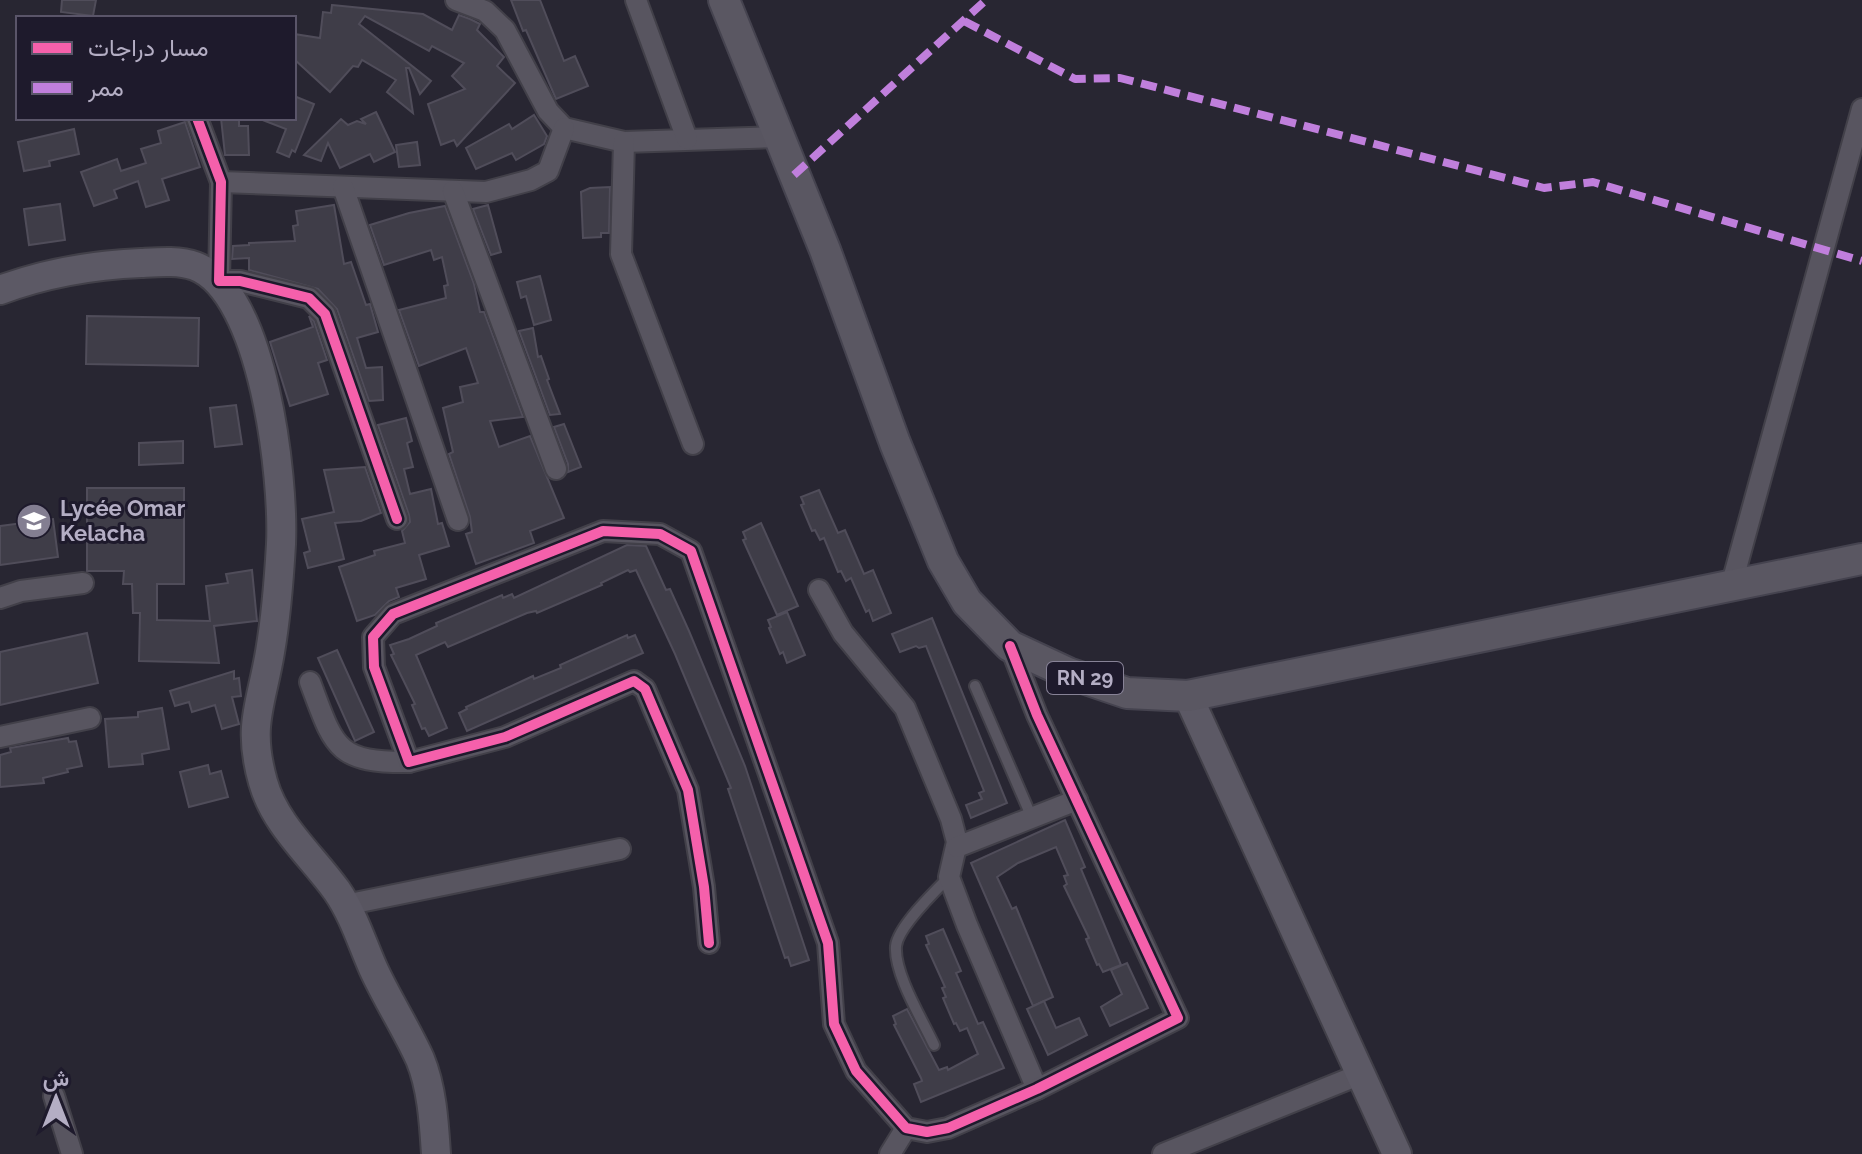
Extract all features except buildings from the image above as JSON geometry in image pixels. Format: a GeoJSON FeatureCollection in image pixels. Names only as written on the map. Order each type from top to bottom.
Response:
{"type":"FeatureCollection","features":[{"type":"Feature","properties":{"kind":"main road","name":"RN 29"},"geometry":{"type":"LineString","coordinates":[[724,0],[825,250],[895,443],[943,561],[967,602],[1010,646],[1068,673],[1127,693],[1188,696],[1862,559]]}},
{"type":"Feature","properties":{"kind":"main road"},"geometry":{"type":"LineString","coordinates":[[0,290],[27,280],[95,265],[163,262],[195,266],[219,281],[255,351],[275,439],[281,541],[271,651],[254,720],[255,748],[264,785],[281,822],[345,905],[374,971],[421,1061],[434,1121],[436,1154]]}},
{"type":"Feature","properties":{"kind":"main road"},"geometry":{"type":"LineString","coordinates":[[1188,696],[1397,1154]]}},
{"type":"Feature","properties":{"kind":"street"},"geometry":{"type":"LineString","coordinates":[[456,0],[485,11],[505,30],[548,111],[564,128],[624,142],[779,137]]}},
{"type":"Feature","properties":{"kind":"street"},"geometry":{"type":"LineString","coordinates":[[636,0],[687,139]]}},
{"type":"Feature","properties":{"kind":"street"},"geometry":{"type":"LineString","coordinates":[[1732,583],[1862,109]]}},
{"type":"Feature","properties":{"kind":"street"},"geometry":{"type":"LineString","coordinates":[[198,120],[221,182],[219,281],[240,281],[309,298],[325,314],[397,519]]}},
{"type":"Feature","properties":{"kind":"street"},"geometry":{"type":"LineString","coordinates":[[221,182],[486,192],[531,180],[548,171],[564,128]]}},
{"type":"Feature","properties":{"kind":"street"},"geometry":{"type":"LineString","coordinates":[[624,142],[621,254],[693,444]]}},
{"type":"Feature","properties":{"kind":"street"},"geometry":{"type":"LineString","coordinates":[[343,187],[458,520]]}},
{"type":"Feature","properties":{"kind":"street"},"geometry":{"type":"LineString","coordinates":[[453,191],[556,469]]}},
{"type":"Feature","properties":{"kind":"street"},"geometry":{"type":"LineString","coordinates":[[409,762],[374,667],[373,637],[393,614],[603,531],[660,534],[691,551],[828,943],[834,1024],[856,1071],[906,1128],[927,1132],[948,1128],[1037,1089],[1178,1018],[1037,715],[1010,646]]}},
{"type":"Feature","properties":{"kind":"street"},"geometry":{"type":"LineString","coordinates":[[0,598],[21,591],[83,583]]}},
{"type":"Feature","properties":{"kind":"street"},"geometry":{"type":"LineString","coordinates":[[819,590],[843,633],[905,708],[951,819],[957,847],[949,877],[1037,1089]]}},
{"type":"Feature","properties":{"kind":"street"},"geometry":{"type":"LineString","coordinates":[[310,682],[331,737],[353,757],[409,762],[505,737],[634,681],[645,689],[688,790],[704,887],[709,943]]}},
{"type":"Feature","properties":{"kind":"street"},"geometry":{"type":"LineString","coordinates":[[0,737],[90,718]]}},
{"type":"Feature","properties":{"kind":"street"},"geometry":{"type":"LineString","coordinates":[[957,847],[1077,800]]}},
{"type":"Feature","properties":{"kind":"street"},"geometry":{"type":"LineString","coordinates":[[345,905],[620,849]]}},
{"type":"Feature","properties":{"kind":"street"},"geometry":{"type":"LineString","coordinates":[[1163,1154],[1361,1074]]}},
{"type":"Feature","properties":{"kind":"street"},"geometry":{"type":"LineString","coordinates":[[54,1096],[72,1154]]}},
{"type":"Feature","properties":{"kind":"street"},"geometry":{"type":"LineString","coordinates":[[890,1154],[906,1128]]}},
{"type":"Feature","properties":{"kind":"lane"},"geometry":{"type":"LineString","coordinates":[[975,686],[1032,818]]}},
{"type":"Feature","properties":{"kind":"lane"},"geometry":{"type":"LineString","coordinates":[[934,1045],[901,972],[896,944],[913,915],[949,877]]}},
{"type":"Feature","properties":{"kind":"marked path"},"geometry":{"type":"LineString","coordinates":[[794,175],[986,0]]}},
{"type":"Feature","properties":{"kind":"marked path"},"geometry":{"type":"LineString","coordinates":[[964,21],[1075,79],[1120,78],[1544,188],[1593,182],[1862,261]]}},
{"type":"Feature","properties":{"kind":"cycle path"},"geometry":{"type":"LineString","coordinates":[[198,120],[221,182],[219,281],[240,281],[309,298],[325,314],[397,519]]}},
{"type":"Feature","properties":{"kind":"cycle path"},"geometry":{"type":"LineString","coordinates":[[709,943],[704,887],[688,790],[645,689],[634,681],[505,737],[409,762],[374,667],[373,637],[393,614],[603,531],[660,534],[691,551],[828,943],[834,1024],[856,1071],[906,1128],[927,1132],[948,1128],[1037,1089],[1178,1018],[1037,715],[1010,646]]}},
{"type":"Feature","properties":{"kind":"place","name":"Lycée Omar Kelacha"},"geometry":{"type":"Point","coordinates":[34,521]}}]}
